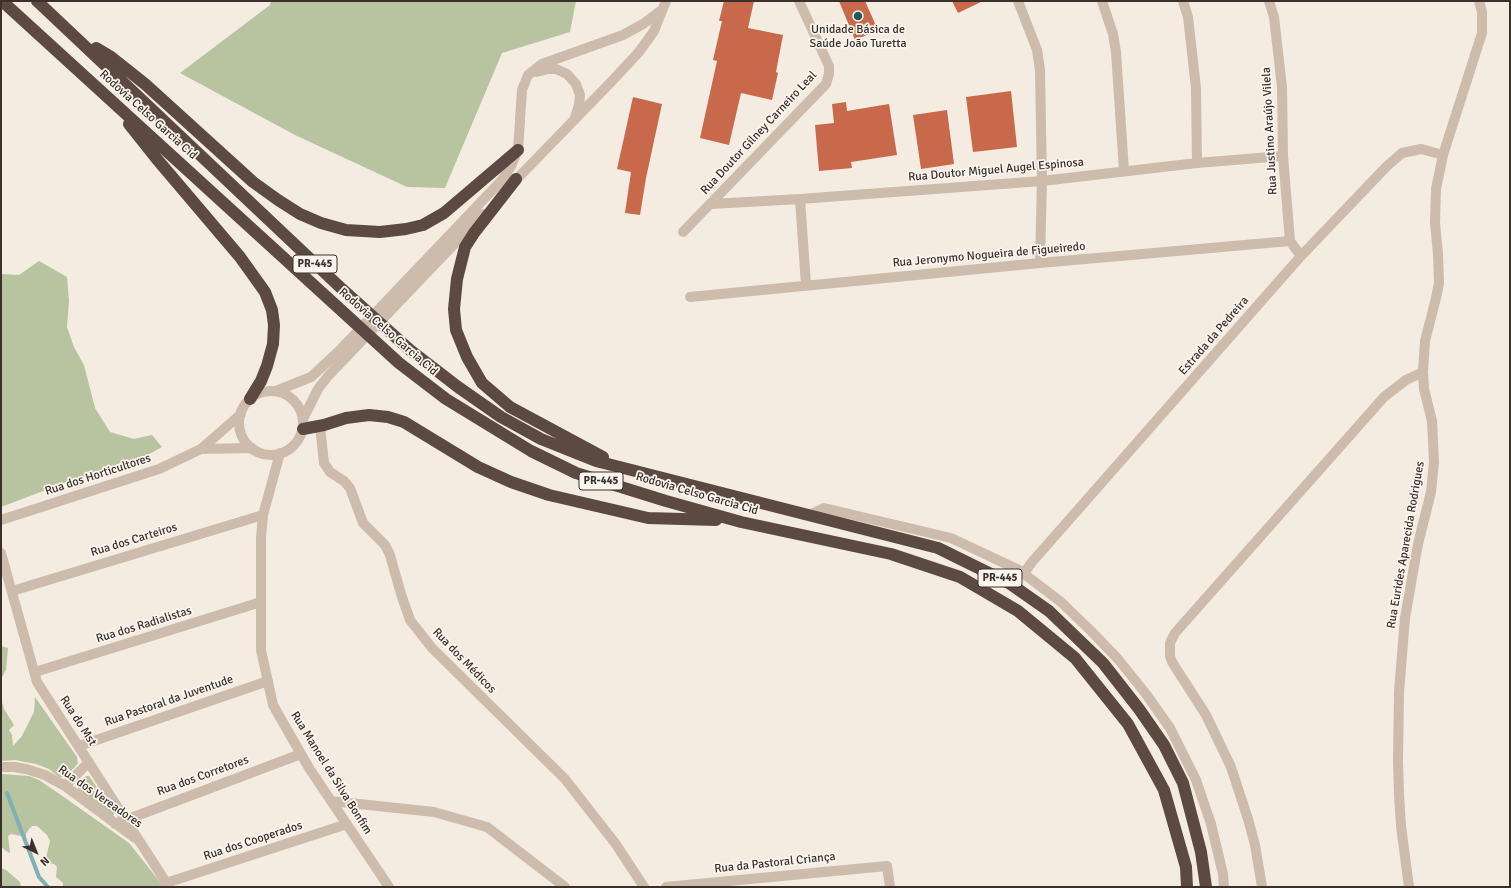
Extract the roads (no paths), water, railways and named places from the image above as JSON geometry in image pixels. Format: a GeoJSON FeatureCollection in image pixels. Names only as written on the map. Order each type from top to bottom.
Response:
{"type":"FeatureCollection","features":[{"type":"Feature","properties":{"kind":"highway","name":"Rodovia Celso Garcia Cid"},"geometry":{"type":"LineString","coordinates":[[2,1],[399,363],[446,398],[531,451],[576,473],[666,501],[741,522],[891,554],[960,577],[1018,610],[1075,658],[1128,724],[1164,790],[1186,867],[1187,887]]}},
{"type":"Feature","properties":{"kind":"highway","name":"Rodovia Celso Garcia Cid"},"geometry":{"type":"LineString","coordinates":[[37,1],[76,36],[342,289],[410,350],[500,417],[540,439],[596,461],[938,548],[1009,583],[1049,611],[1103,663],[1139,709],[1164,745],[1183,783],[1201,852],[1206,887]]}},
{"type":"Feature","properties":{"kind":"highway"},"geometry":{"type":"LineString","coordinates":[[76,36],[111,57],[144,84],[253,182],[278,200],[300,214],[321,223],[346,230],[380,232],[423,226],[444,213],[518,150]]}},
{"type":"Feature","properties":{"kind":"highway"},"geometry":{"type":"LineString","coordinates":[[107,96],[219,235],[240,257],[265,292],[272,310],[274,325],[273,344],[263,376],[250,399]]}},
{"type":"Feature","properties":{"kind":"highway"},"geometry":{"type":"LineString","coordinates":[[516,179],[465,247],[457,279],[454,309],[456,330],[467,357],[482,384],[510,407],[631,471]]}},
{"type":"Feature","properties":{"kind":"highway"},"geometry":{"type":"LineString","coordinates":[[303,424],[320,426],[346,418],[369,415],[388,417],[404,422],[478,467],[512,482],[549,495],[648,518],[679,518],[741,522]]}},
{"type":"Feature","properties":{"kind":"street","name":"Rua Doutor Gilney Carneiro Leal"},"geometry":{"type":"LineString","coordinates":[[683,232],[826,84],[830,74],[829,66],[798,1]]}},
{"type":"Feature","properties":{"kind":"street"},"geometry":{"type":"LineString","coordinates":[[1018,1],[1037,50],[1040,70],[1042,181],[1040,263]]}},
{"type":"Feature","properties":{"kind":"street"},"geometry":{"type":"LineString","coordinates":[[1102,1],[1108,17],[1116,52],[1124,171]]}},
{"type":"Feature","properties":{"kind":"street"},"geometry":{"type":"LineString","coordinates":[[1183,1],[1188,17],[1196,88],[1197,163]]}},
{"type":"Feature","properties":{"kind":"street","name":"Rua Justino Araújo Vilela"},"geometry":{"type":"LineString","coordinates":[[1270,1],[1274,17],[1282,87],[1283,156],[1290,241]]}},
{"type":"Feature","properties":{"kind":"street","name":"Rua Eurides Aparecida Rodrigues"},"geometry":{"type":"LineString","coordinates":[[1409,887],[1401,826],[1399,794],[1399,692],[1405,618],[1418,544],[1431,492],[1434,462],[1432,421],[1427,405],[1423,372],[1425,341],[1439,283],[1435,207],[1439,172],[1443,155],[1482,33],[1482,12],[1479,1]]}},
{"type":"Feature","properties":{"kind":"street"},"geometry":{"type":"LineString","coordinates":[[392,303],[502,180],[511,166],[518,150],[522,90],[528,75],[542,64],[623,35],[643,24],[665,5]]}},
{"type":"Feature","properties":{"kind":"street"},"geometry":{"type":"LineString","coordinates":[[342,354],[318,389],[303,424],[299,439],[293,446],[280,454],[264,454],[252,448],[241,433],[239,424],[240,414],[250,399],[262,392],[276,391],[311,377],[342,354],[574,120],[638,52],[654,31],[665,5]]}},
{"type":"Feature","properties":{"kind":"street"},"geometry":{"type":"LineString","coordinates":[[528,75],[538,71],[556,69],[572,78],[576,84],[580,96],[579,105],[574,120]]}},
{"type":"Feature","properties":{"kind":"street","name":"Estrada da Pedreira"},"geometry":{"type":"LineString","coordinates":[[1024,573],[1032,562],[1301,256],[1387,166],[1402,153],[1421,149],[1443,155]]}},
{"type":"Feature","properties":{"kind":"street","name":"Rua Doutor Miguel Augel Espinosa"},"geometry":{"type":"LineString","coordinates":[[711,204],[1042,181],[1197,163],[1283,156]]}},
{"type":"Feature","properties":{"kind":"street"},"geometry":{"type":"LineString","coordinates":[[800,199],[806,285]]}},
{"type":"Feature","properties":{"kind":"street"},"geometry":{"type":"LineString","coordinates":[[1290,241],[1301,256]]}},
{"type":"Feature","properties":{"kind":"street","name":"Rua Jeronymo Nogueira de Figueiredo"},"geometry":{"type":"LineString","coordinates":[[690,297],[1040,263],[1290,241]]}},
{"type":"Feature","properties":{"kind":"street"},"geometry":{"type":"LineString","coordinates":[[1262,887],[1255,845],[1248,819],[1230,767],[1206,715],[1172,662],[1170,656],[1170,644],[1175,633],[1384,397],[1406,380],[1423,372]]}},
{"type":"Feature","properties":{"kind":"street"},"geometry":{"type":"LineString","coordinates":[[276,391],[291,398],[299,407],[303,424]]}},
{"type":"Feature","properties":{"kind":"street","name":"Rua dos Horticultores"},"geometry":{"type":"LineString","coordinates":[[1,520],[159,469],[201,449],[240,414]]}},
{"type":"Feature","properties":{"kind":"street","name":"Rua dos Médicos"},"geometry":{"type":"LineString","coordinates":[[320,426],[324,463],[330,472],[344,481],[350,488],[363,523],[385,545],[390,555],[410,620],[432,648],[565,779],[615,842],[644,887]]}},
{"type":"Feature","properties":{"kind":"street","name":"Rua dos Horticultores"},"geometry":{"type":"LineString","coordinates":[[201,449],[252,448]]}},
{"type":"Feature","properties":{"kind":"street","name":"Rua Manoel da Silva Bonfim"},"geometry":{"type":"LineString","coordinates":[[280,454],[263,515],[261,538],[261,650],[273,705],[301,754],[389,887]]}},
{"type":"Feature","properties":{"kind":"street"},"geometry":{"type":"LineString","coordinates":[[809,515],[824,508],[951,538],[979,550],[1024,573],[1061,602],[1118,659],[1146,694],[1170,728],[1196,780],[1211,824],[1223,874],[1224,887]]}},
{"type":"Feature","properties":{"kind":"street","name":"Rua dos Carteiros"},"geometry":{"type":"LineString","coordinates":[[12,591],[263,515]]}},
{"type":"Feature","properties":{"kind":"street","name":"Rua do Mst"},"geometry":{"type":"LineString","coordinates":[[1,553],[37,682],[167,885]]}},
{"type":"Feature","properties":{"kind":"street","name":"Rua dos Radialistas"},"geometry":{"type":"LineString","coordinates":[[35,672],[261,602]]}},
{"type":"Feature","properties":{"kind":"street","name":"Rua Pastoral da Juventude"},"geometry":{"type":"LineString","coordinates":[[79,746],[268,681]]}},
{"type":"Feature","properties":{"kind":"street","name":"Rua dos Corretores"},"geometry":{"type":"LineString","coordinates":[[115,824],[301,754]]}},
{"type":"Feature","properties":{"kind":"street"},"geometry":{"type":"LineString","coordinates":[[65,786],[89,762]]}},
{"type":"Feature","properties":{"kind":"street","name":"Rua dos Vereadores"},"geometry":{"type":"LineString","coordinates":[[1,767],[14,767],[37,771],[65,786],[115,824],[139,840]]}},
{"type":"Feature","properties":{"kind":"street"},"geometry":{"type":"LineString","coordinates":[[331,801],[434,812],[487,827],[565,887]]}},
{"type":"Feature","properties":{"kind":"street","name":"Rua dos Cooperados"},"geometry":{"type":"LineString","coordinates":[[167,885],[347,824]]}},
{"type":"Feature","properties":{"kind":"street","name":"Rua da Pastoral Criança"},"geometry":{"type":"LineString","coordinates":[[666,887],[887,866],[890,887]]}},
{"type":"Feature","properties":{"kind":"waterway"},"geometry":{"type":"LineString","coordinates":[[7,793],[39,877],[48,887]]}},
{"type":"Feature","properties":{"kind":"place","name":"Unidade Básica de Saúde João Turetta"},"geometry":{"type":"Point","coordinates":[858,16]}}]}
